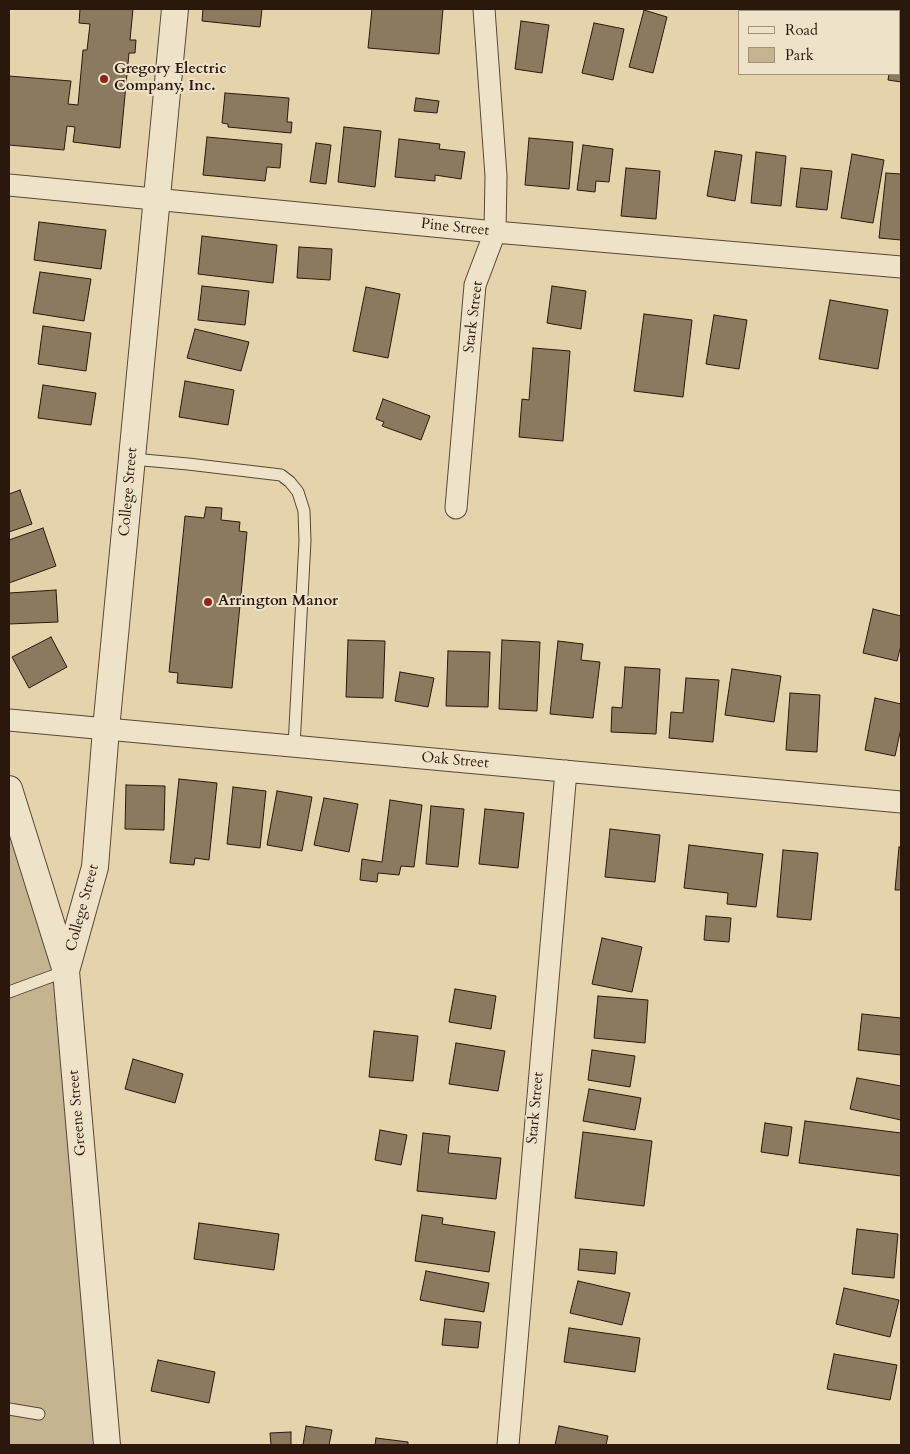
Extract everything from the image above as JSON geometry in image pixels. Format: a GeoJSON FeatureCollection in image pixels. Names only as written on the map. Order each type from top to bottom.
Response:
{"type":"FeatureCollection","features":[{"type":"Feature","properties":{"kind":"street","name":"College Street"},"geometry":{"type":"LineString","coordinates":[[66,971],[95,867],[106,729],[175,9]]}},
{"type":"Feature","properties":{"kind":"street","name":"Stark Street"},"geometry":{"type":"LineString","coordinates":[[456,508],[475,285],[495,232],[496,176],[484,9]]}},
{"type":"Feature","properties":{"kind":"street","name":"Pine Street"},"geometry":{"type":"LineString","coordinates":[[9,185],[495,232],[901,267]]}},
{"type":"Feature","properties":{"kind":"street","name":"Oak Street"},"geometry":{"type":"LineString","coordinates":[[9,720],[901,802]]}},
{"type":"Feature","properties":{"kind":"street","name":"Stark Street"},"geometry":{"type":"LineString","coordinates":[[508,1445],[566,771]]}},
{"type":"Feature","properties":{"kind":"street","name":"Greene Street"},"geometry":{"type":"LineString","coordinates":[[9,789],[66,971],[107,1445]]}},
{"type":"Feature","properties":{"kind":"lane"},"geometry":{"type":"LineString","coordinates":[[132,459],[280,476],[290,482],[298,492],[304,511],[305,541],[294,746]]}},
{"type":"Feature","properties":{"kind":"lane"},"geometry":{"type":"LineString","coordinates":[[9,992],[66,971]]}},
{"type":"Feature","properties":{"kind":"lane"},"geometry":{"type":"LineString","coordinates":[[9,1409],[39,1414]]}},
{"type":"Feature","properties":{"kind":"green space"},"geometry":{"type":"Polygon","coordinates":[[[9,789],[66,971],[107,1445],[9,1445],[9,789]]]}},
{"type":"Feature","properties":{"kind":"building","name":"Gregory Electric Company, Inc."},"geometry":{"type":"Polygon","coordinates":[[[80,9],[133,9],[130,40],[136,40],[135,53],[129,53],[120,148],[73,142],[75,127],[67,126],[64,150],[9,145],[9,76],[71,81],[68,104],[78,105],[83,50],[87,50],[90,24],[79,23],[80,9]]]}},
{"type":"Feature","properties":{"kind":"building"},"geometry":{"type":"Polygon","coordinates":[[[203,9],[262,9],[260,27],[202,21],[203,9]]]}},
{"type":"Feature","properties":{"kind":"building"},"geometry":{"type":"Polygon","coordinates":[[[372,9],[443,9],[439,54],[368,48],[372,9]]]}},
{"type":"Feature","properties":{"kind":"building"},"geometry":{"type":"Polygon","coordinates":[[[644,10],[667,17],[653,73],[629,67],[644,10]]]}},
{"type":"Feature","properties":{"kind":"building"},"geometry":{"type":"Polygon","coordinates":[[[521,21],[549,25],[542,73],[515,69],[521,21]]]}},
{"type":"Feature","properties":{"kind":"building"},"geometry":{"type":"Polygon","coordinates":[[[594,23],[624,29],[613,80],[582,73],[594,23]]]}},
{"type":"Feature","properties":{"kind":"building"},"geometry":{"type":"Polygon","coordinates":[[[900,26],[901,82],[888,80],[889,75],[900,75],[900,26]]]}},
{"type":"Feature","properties":{"kind":"building"},"geometry":{"type":"Polygon","coordinates":[[[225,93],[289,98],[287,122],[292,122],[291,133],[228,127],[228,124],[222,123],[225,93]]]}},
{"type":"Feature","properties":{"kind":"building"},"geometry":{"type":"Polygon","coordinates":[[[416,98],[439,101],[437,113],[414,111],[416,98]]]}},
{"type":"Feature","properties":{"kind":"building"},"geometry":{"type":"Polygon","coordinates":[[[344,127],[381,131],[375,187],[338,182],[344,127]]]}},
{"type":"Feature","properties":{"kind":"building"},"geometry":{"type":"Polygon","coordinates":[[[207,137],[282,144],[280,168],[267,167],[265,181],[203,175],[207,137]]]}},
{"type":"Feature","properties":{"kind":"building"},"geometry":{"type":"Polygon","coordinates":[[[529,138],[573,142],[569,189],[525,185],[529,138]]]}},
{"type":"Feature","properties":{"kind":"building"},"geometry":{"type":"Polygon","coordinates":[[[399,139],[440,144],[439,149],[465,152],[461,179],[435,175],[435,181],[395,177],[399,139]]]}},
{"type":"Feature","properties":{"kind":"building"},"geometry":{"type":"Polygon","coordinates":[[[316,143],[331,145],[326,184],[310,182],[316,143]]]}},
{"type":"Feature","properties":{"kind":"building"},"geometry":{"type":"Polygon","coordinates":[[[583,145],[613,149],[609,182],[596,181],[595,192],[577,190],[583,145]]]}},
{"type":"Feature","properties":{"kind":"building"},"geometry":{"type":"Polygon","coordinates":[[[715,151],[742,155],[735,201],[707,196],[715,151]]]}},
{"type":"Feature","properties":{"kind":"building"},"geometry":{"type":"Polygon","coordinates":[[[756,152],[786,156],[781,206],[751,203],[756,152]]]}},
{"type":"Feature","properties":{"kind":"building"},"geometry":{"type":"Polygon","coordinates":[[[852,154],[884,160],[873,223],[841,218],[852,154]]]}},
{"type":"Feature","properties":{"kind":"building"},"geometry":{"type":"Polygon","coordinates":[[[626,168],[660,171],[656,219],[621,216],[626,168]]]}},
{"type":"Feature","properties":{"kind":"building"},"geometry":{"type":"Polygon","coordinates":[[[801,168],[832,171],[827,210],[796,207],[801,168]]]}},
{"type":"Feature","properties":{"kind":"building"},"geometry":{"type":"Polygon","coordinates":[[[886,173],[901,174],[901,240],[879,238],[886,173]]]}},
{"type":"Feature","properties":{"kind":"building"},"geometry":{"type":"Polygon","coordinates":[[[39,222],[106,230],[101,269],[34,260],[39,222]]]}},
{"type":"Feature","properties":{"kind":"building"},"geometry":{"type":"Polygon","coordinates":[[[202,236],[277,245],[273,283],[198,274],[202,236]]]}},
{"type":"Feature","properties":{"kind":"building"},"geometry":{"type":"Polygon","coordinates":[[[299,247],[332,249],[330,280],[297,278],[299,247]]]}},
{"type":"Feature","properties":{"kind":"building"},"geometry":{"type":"Polygon","coordinates":[[[40,272],[91,279],[84,321],[33,313],[40,272]]]}},
{"type":"Feature","properties":{"kind":"building"},"geometry":{"type":"Polygon","coordinates":[[[202,286],[249,291],[245,325],[198,320],[202,286]]]}},
{"type":"Feature","properties":{"kind":"building"},"geometry":{"type":"Polygon","coordinates":[[[552,286],[586,291],[581,329],[547,323],[552,286]]]}},
{"type":"Feature","properties":{"kind":"building"},"geometry":{"type":"Polygon","coordinates":[[[366,287],[400,294],[388,358],[353,351],[366,287]]]}},
{"type":"Feature","properties":{"kind":"building"},"geometry":{"type":"Polygon","coordinates":[[[830,300],[888,310],[878,369],[819,359],[830,300]]]}},
{"type":"Feature","properties":{"kind":"building"},"geometry":{"type":"Polygon","coordinates":[[[644,314],[692,320],[683,397],[634,391],[644,314]]]}},
{"type":"Feature","properties":{"kind":"building"},"geometry":{"type":"Polygon","coordinates":[[[714,315],[747,320],[739,369],[706,364],[714,315]]]}},
{"type":"Feature","properties":{"kind":"building"},"geometry":{"type":"Polygon","coordinates":[[[43,326],[91,333],[86,371],[38,364],[43,326]]]}},
{"type":"Feature","properties":{"kind":"building"},"geometry":{"type":"Polygon","coordinates":[[[195,329],[249,342],[241,371],[187,358],[195,329]]]}},
{"type":"Feature","properties":{"kind":"building"},"geometry":{"type":"Polygon","coordinates":[[[533,348],[570,351],[563,441],[519,437],[522,399],[529,400],[533,348]]]}},
{"type":"Feature","properties":{"kind":"building"},"geometry":{"type":"Polygon","coordinates":[[[185,381],[234,390],[228,425],[179,417],[185,381]]]}},
{"type":"Feature","properties":{"kind":"building"},"geometry":{"type":"Polygon","coordinates":[[[43,385],[96,393],[91,425],[38,418],[43,385]]]}},
{"type":"Feature","properties":{"kind":"building"},"geometry":{"type":"Polygon","coordinates":[[[383,399],[430,416],[421,440],[382,426],[384,422],[376,419],[383,399]]]}},
{"type":"Feature","properties":{"kind":"building"},"geometry":{"type":"Polygon","coordinates":[[[20,490],[32,524],[9,532],[9,494],[20,490]]]}},
{"type":"Feature","properties":{"kind":"building","name":"Arrington Manor"},"geometry":{"type":"Polygon","coordinates":[[[206,507],[222,508],[221,520],[240,522],[239,531],[247,532],[232,688],[177,683],[178,673],[169,672],[185,516],[204,518],[206,507]]]}},
{"type":"Feature","properties":{"kind":"building"},"geometry":{"type":"Polygon","coordinates":[[[43,528],[56,566],[9,583],[9,540],[43,528]]]}},
{"type":"Feature","properties":{"kind":"building"},"geometry":{"type":"Polygon","coordinates":[[[56,590],[58,622],[9,624],[9,593],[56,590]]]}},
{"type":"Feature","properties":{"kind":"building"},"geometry":{"type":"Polygon","coordinates":[[[873,609],[901,616],[901,645],[897,661],[863,653],[873,609]]]}},
{"type":"Feature","properties":{"kind":"building"},"geometry":{"type":"Polygon","coordinates":[[[51,637],[67,667],[29,688],[12,657],[51,637]]]}},
{"type":"Feature","properties":{"kind":"building"},"geometry":{"type":"Polygon","coordinates":[[[348,640],[385,641],[383,698],[346,697],[348,640]]]}},
{"type":"Feature","properties":{"kind":"building"},"geometry":{"type":"Polygon","coordinates":[[[502,640],[540,642],[537,711],[499,709],[502,640]]]}},
{"type":"Feature","properties":{"kind":"building"},"geometry":{"type":"Polygon","coordinates":[[[558,641],[583,644],[581,660],[600,662],[593,718],[550,714],[558,641]]]}},
{"type":"Feature","properties":{"kind":"building"},"geometry":{"type":"Polygon","coordinates":[[[448,651],[490,652],[488,707],[446,706],[448,651]]]}},
{"type":"Feature","properties":{"kind":"building"},"geometry":{"type":"Polygon","coordinates":[[[625,667],[660,669],[656,734],[611,732],[612,707],[622,708],[625,667]]]}},
{"type":"Feature","properties":{"kind":"building"},"geometry":{"type":"Polygon","coordinates":[[[732,669],[781,676],[774,722],[725,715],[732,669]]]}},
{"type":"Feature","properties":{"kind":"building"},"geometry":{"type":"Polygon","coordinates":[[[400,672],[434,678],[428,707],[395,701],[400,672]]]}},
{"type":"Feature","properties":{"kind":"building"},"geometry":{"type":"Polygon","coordinates":[[[686,678],[719,680],[713,742],[669,738],[671,712],[683,713],[686,678]]]}},
{"type":"Feature","properties":{"kind":"building"},"geometry":{"type":"Polygon","coordinates":[[[790,693],[820,695],[817,752],[786,750],[790,693]]]}},
{"type":"Feature","properties":{"kind":"building"},"geometry":{"type":"Polygon","coordinates":[[[875,698],[901,704],[901,728],[895,756],[865,750],[875,698]]]}},
{"type":"Feature","properties":{"kind":"building"},"geometry":{"type":"Polygon","coordinates":[[[179,779],[217,783],[209,860],[195,858],[194,865],[170,863],[179,779]]]}},
{"type":"Feature","properties":{"kind":"building"},"geometry":{"type":"Polygon","coordinates":[[[126,785],[165,786],[164,830],[125,829],[126,785]]]}},
{"type":"Feature","properties":{"kind":"building"},"geometry":{"type":"Polygon","coordinates":[[[233,787],[266,791],[260,848],[227,844],[233,787]]]}},
{"type":"Feature","properties":{"kind":"building"},"geometry":{"type":"Polygon","coordinates":[[[277,791],[312,797],[302,851],[267,845],[277,791]]]}},
{"type":"Feature","properties":{"kind":"building"},"geometry":{"type":"Polygon","coordinates":[[[324,798],[358,804],[349,852],[314,845],[324,798]]]}},
{"type":"Feature","properties":{"kind":"building"},"geometry":{"type":"Polygon","coordinates":[[[390,800],[422,805],[414,867],[401,866],[399,875],[378,873],[377,882],[360,880],[362,859],[382,862],[390,800]]]}},
{"type":"Feature","properties":{"kind":"building"},"geometry":{"type":"Polygon","coordinates":[[[431,806],[464,809],[458,867],[426,864],[431,806]]]}},
{"type":"Feature","properties":{"kind":"building"},"geometry":{"type":"Polygon","coordinates":[[[485,809],[524,813],[518,868],[479,864],[485,809]]]}},
{"type":"Feature","properties":{"kind":"building"},"geometry":{"type":"Polygon","coordinates":[[[610,829],[660,835],[655,882],[605,877],[610,829]]]}},
{"type":"Feature","properties":{"kind":"building"},"geometry":{"type":"Polygon","coordinates":[[[689,845],[763,854],[756,907],[727,904],[728,893],[684,888],[689,845]]]}},
{"type":"Feature","properties":{"kind":"building"},"geometry":{"type":"Polygon","coordinates":[[[899,847],[901,847],[901,890],[895,890],[899,847]]]}},
{"type":"Feature","properties":{"kind":"building"},"geometry":{"type":"Polygon","coordinates":[[[783,850],[818,853],[811,920],[777,917],[783,850]]]}},
{"type":"Feature","properties":{"kind":"building"},"geometry":{"type":"Polygon","coordinates":[[[706,916],[731,918],[729,942],[704,940],[706,916]]]}},
{"type":"Feature","properties":{"kind":"building"},"geometry":{"type":"Polygon","coordinates":[[[602,938],[642,947],[632,992],[592,984],[602,938]]]}},
{"type":"Feature","properties":{"kind":"building"},"geometry":{"type":"Polygon","coordinates":[[[455,989],[496,996],[491,1029],[449,1022],[455,989]]]}},
{"type":"Feature","properties":{"kind":"building"},"geometry":{"type":"Polygon","coordinates":[[[598,996],[648,1000],[645,1043],[594,1038],[598,996]]]}},
{"type":"Feature","properties":{"kind":"building"},"geometry":{"type":"Polygon","coordinates":[[[862,1014],[901,1018],[901,1055],[858,1050],[862,1014]]]}},
{"type":"Feature","properties":{"kind":"building"},"geometry":{"type":"Polygon","coordinates":[[[374,1031],[418,1036],[413,1081],[369,1077],[374,1031]]]}},
{"type":"Feature","properties":{"kind":"building"},"geometry":{"type":"Polygon","coordinates":[[[456,1043],[505,1051],[498,1091],[449,1084],[456,1043]]]}},
{"type":"Feature","properties":{"kind":"building"},"geometry":{"type":"Polygon","coordinates":[[[592,1050],[635,1056],[630,1087],[588,1080],[592,1050]]]}},
{"type":"Feature","properties":{"kind":"building"},"geometry":{"type":"Polygon","coordinates":[[[133,1059],[183,1074],[175,1103],[125,1089],[133,1059]]]}},
{"type":"Feature","properties":{"kind":"building"},"geometry":{"type":"Polygon","coordinates":[[[857,1078],[901,1086],[901,1120],[850,1109],[857,1078]]]}},
{"type":"Feature","properties":{"kind":"building"},"geometry":{"type":"Polygon","coordinates":[[[589,1089],[641,1098],[635,1130],[583,1121],[589,1089]]]}},
{"type":"Feature","properties":{"kind":"building"},"geometry":{"type":"Polygon","coordinates":[[[805,1121],[901,1133],[901,1176],[799,1163],[805,1121]]]}},
{"type":"Feature","properties":{"kind":"building"},"geometry":{"type":"Polygon","coordinates":[[[765,1123],[792,1127],[788,1156],[761,1152],[765,1123]]]}},
{"type":"Feature","properties":{"kind":"building"},"geometry":{"type":"Polygon","coordinates":[[[380,1130],[407,1135],[401,1165],[375,1160],[380,1130]]]}},
{"type":"Feature","properties":{"kind":"building"},"geometry":{"type":"Polygon","coordinates":[[[583,1132],[652,1141],[644,1206],[575,1198],[583,1132]]]}},
{"type":"Feature","properties":{"kind":"building"},"geometry":{"type":"Polygon","coordinates":[[[423,1133],[450,1136],[448,1153],[501,1158],[496,1199],[417,1191],[423,1133]]]}},
{"type":"Feature","properties":{"kind":"building"},"geometry":{"type":"Polygon","coordinates":[[[422,1215],[443,1218],[442,1224],[495,1232],[489,1272],[415,1261],[422,1215]]]}},
{"type":"Feature","properties":{"kind":"building"},"geometry":{"type":"Polygon","coordinates":[[[199,1223],[279,1234],[274,1270],[194,1259],[199,1223]]]}},
{"type":"Feature","properties":{"kind":"building"},"geometry":{"type":"Polygon","coordinates":[[[857,1229],[898,1234],[894,1278],[852,1274],[857,1229]]]}},
{"type":"Feature","properties":{"kind":"building"},"geometry":{"type":"Polygon","coordinates":[[[580,1249],[617,1252],[615,1274],[578,1270],[580,1249]]]}},
{"type":"Feature","properties":{"kind":"building"},"geometry":{"type":"Polygon","coordinates":[[[426,1271],[489,1283],[484,1312],[420,1300],[426,1271]]]}},
{"type":"Feature","properties":{"kind":"building"},"geometry":{"type":"Polygon","coordinates":[[[578,1281],[630,1293],[622,1325],[570,1313],[578,1281]]]}},
{"type":"Feature","properties":{"kind":"building"},"geometry":{"type":"Polygon","coordinates":[[[844,1288],[899,1300],[890,1337],[836,1324],[844,1288]]]}},
{"type":"Feature","properties":{"kind":"building"},"geometry":{"type":"Polygon","coordinates":[[[445,1319],[481,1322],[478,1348],[442,1345],[445,1319]]]}},
{"type":"Feature","properties":{"kind":"building"},"geometry":{"type":"Polygon","coordinates":[[[569,1328],[640,1338],[635,1372],[564,1362],[569,1328]]]}},
{"type":"Feature","properties":{"kind":"building"},"geometry":{"type":"Polygon","coordinates":[[[834,1354],[897,1365],[890,1400],[827,1389],[834,1354]]]}},
{"type":"Feature","properties":{"kind":"building"},"geometry":{"type":"Polygon","coordinates":[[[158,1360],[215,1372],[209,1403],[151,1391],[158,1360]]]}},
{"type":"Feature","properties":{"kind":"building"},"geometry":{"type":"Polygon","coordinates":[[[306,1426],[332,1430],[329,1445],[303,1445],[306,1426]]]}},
{"type":"Feature","properties":{"kind":"building"},"geometry":{"type":"Polygon","coordinates":[[[559,1426],[608,1436],[606,1445],[555,1445],[559,1426]]]}},
{"type":"Feature","properties":{"kind":"building"},"geometry":{"type":"Polygon","coordinates":[[[291,1432],[291,1445],[271,1445],[270,1433],[291,1432]]]}},
{"type":"Feature","properties":{"kind":"building"},"geometry":{"type":"Polygon","coordinates":[[[376,1438],[408,1442],[408,1445],[375,1445],[376,1438]]]}},
{"type":"Feature","properties":{"kind":"place","name":"Gregory Electric Company, Inc."},"geometry":{"type":"Point","coordinates":[104,79]}},
{"type":"Feature","properties":{"kind":"place","name":"Arrington Manor"},"geometry":{"type":"Point","coordinates":[208,602]}}]}
